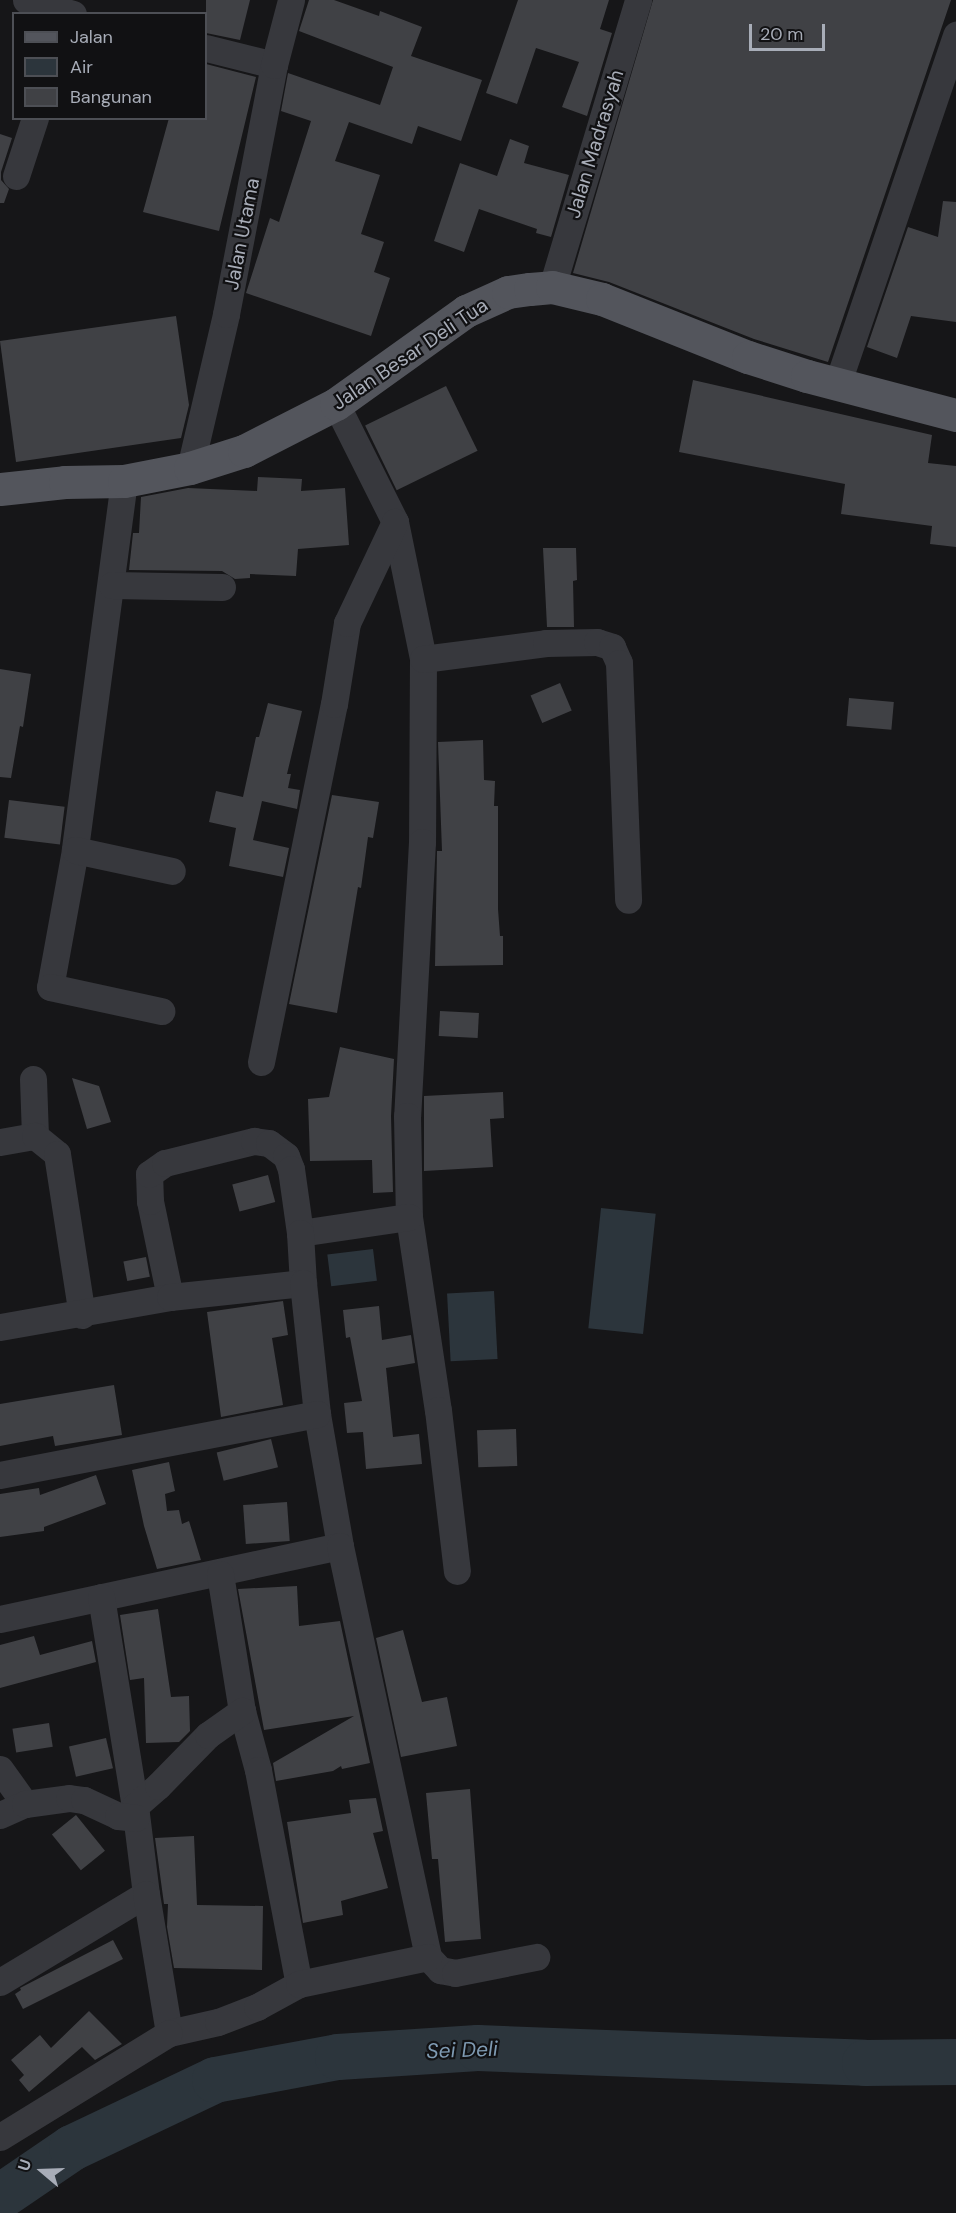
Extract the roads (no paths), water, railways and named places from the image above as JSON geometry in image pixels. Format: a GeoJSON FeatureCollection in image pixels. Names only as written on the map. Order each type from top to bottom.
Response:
{"type":"FeatureCollection","features":[{"type":"Feature","properties":{"kind":"main road","name":"Jalan Besar Deli Tua"},"geometry":{"type":"LineString","coordinates":[[0,489],[65,482],[124,481],[190,468],[268,440],[336,404],[466,311],[508,292],[552,287],[602,299],[748,357],[807,376],[838,382],[956,415]]}},
{"type":"Feature","properties":{"kind":"street"},"geometry":{"type":"LineString","coordinates":[[26,0],[68,12]]}},
{"type":"Feature","properties":{"kind":"street","name":"Jalan Utama"},"geometry":{"type":"LineString","coordinates":[[190,468],[226,314],[274,65],[291,0]]}},
{"type":"Feature","properties":{"kind":"street","name":"Jalan Madrasyah"},"geometry":{"type":"LineString","coordinates":[[552,287],[638,0]]}},
{"type":"Feature","properties":{"kind":"street"},"geometry":{"type":"LineString","coordinates":[[838,382],[956,35]]}},
{"type":"Feature","properties":{"kind":"street"},"geometry":{"type":"LineString","coordinates":[[207,48],[274,65]]}},
{"type":"Feature","properties":{"kind":"street"},"geometry":{"type":"LineString","coordinates":[[16,176],[34,120]]}},
{"type":"Feature","properties":{"kind":"street"},"geometry":{"type":"LineString","coordinates":[[336,404],[395,522],[423,659],[422,842],[407,1116],[409,1217],[438,1410],[458,1571]]}},
{"type":"Feature","properties":{"kind":"street"},"geometry":{"type":"LineString","coordinates":[[124,481],[75,850],[50,987],[161,1011]]}},
{"type":"Feature","properties":{"kind":"street"},"geometry":{"type":"LineString","coordinates":[[261,1062],[334,704],[347,623],[395,522]]}},
{"type":"Feature","properties":{"kind":"street"},"geometry":{"type":"LineString","coordinates":[[112,585],[222,587]]}},
{"type":"Feature","properties":{"kind":"street"},"geometry":{"type":"LineString","coordinates":[[423,659],[546,644],[597,642],[612,647],[619,663],[628,900]]}},
{"type":"Feature","properties":{"kind":"street"},"geometry":{"type":"LineString","coordinates":[[75,850],[171,871]]}},
{"type":"Feature","properties":{"kind":"street"},"geometry":{"type":"LineString","coordinates":[[33,1078],[35,1136]]}},
{"type":"Feature","properties":{"kind":"street"},"geometry":{"type":"LineString","coordinates":[[0,1142],[35,1136],[47,1143],[59,1160],[82,1315]]}},
{"type":"Feature","properties":{"kind":"street"},"geometry":{"type":"LineString","coordinates":[[170,1297],[148,1189],[149,1174],[157,1167],[254,1141],[269,1143],[286,1156],[300,1233],[317,1414],[340,1546],[428,1957],[440,1970],[455,1973],[536,1957]]}},
{"type":"Feature","properties":{"kind":"street"},"geometry":{"type":"LineString","coordinates":[[300,1233],[409,1217]]}},
{"type":"Feature","properties":{"kind":"street"},"geometry":{"type":"LineString","coordinates":[[0,1327],[82,1315],[170,1297],[303,1283]]}},
{"type":"Feature","properties":{"kind":"street"},"geometry":{"type":"LineString","coordinates":[[0,1475],[317,1414]]}},
{"type":"Feature","properties":{"kind":"street"},"geometry":{"type":"LineString","coordinates":[[0,1619],[220,1574],[340,1546]]}},
{"type":"Feature","properties":{"kind":"street"},"geometry":{"type":"LineString","coordinates":[[220,1574],[242,1711],[258,1770],[299,1984]]}},
{"type":"Feature","properties":{"kind":"street"},"geometry":{"type":"LineString","coordinates":[[101,1597],[169,2033]]}},
{"type":"Feature","properties":{"kind":"street"},"geometry":{"type":"LineString","coordinates":[[0,1815],[25,1804],[69,1798],[84,1800],[118,1816],[136,1812],[208,1735],[242,1711]]}},
{"type":"Feature","properties":{"kind":"street"},"geometry":{"type":"LineString","coordinates":[[0,1769],[25,1804]]}},
{"type":"Feature","properties":{"kind":"street"},"geometry":{"type":"LineString","coordinates":[[0,1982],[146,1894]]}},
{"type":"Feature","properties":{"kind":"street"},"geometry":{"type":"LineString","coordinates":[[0,2137],[169,2033],[218,2022],[257,2007],[299,1984],[428,1957]]}},
{"type":"Feature","properties":{"kind":"water"},"geometry":{"type":"Polygon","coordinates":[[[601,1208],[656,1214],[643,1334],[588,1328],[601,1208]]]}},
{"type":"Feature","properties":{"kind":"water"},"geometry":{"type":"Polygon","coordinates":[[[373,1249],[377,1281],[331,1286],[327,1255],[373,1249]]]}},
{"type":"Feature","properties":{"kind":"water"},"geometry":{"type":"Polygon","coordinates":[[[494,1291],[498,1359],[451,1361],[447,1293],[494,1291]]]}},
{"type":"Feature","properties":{"kind":"waterway","name":"Sei Deli"},"geometry":{"type":"LineString","coordinates":[[0,2197],[72,2148],[215,2080],[338,2057],[478,2048],[865,2063],[956,2062]]}}]}
